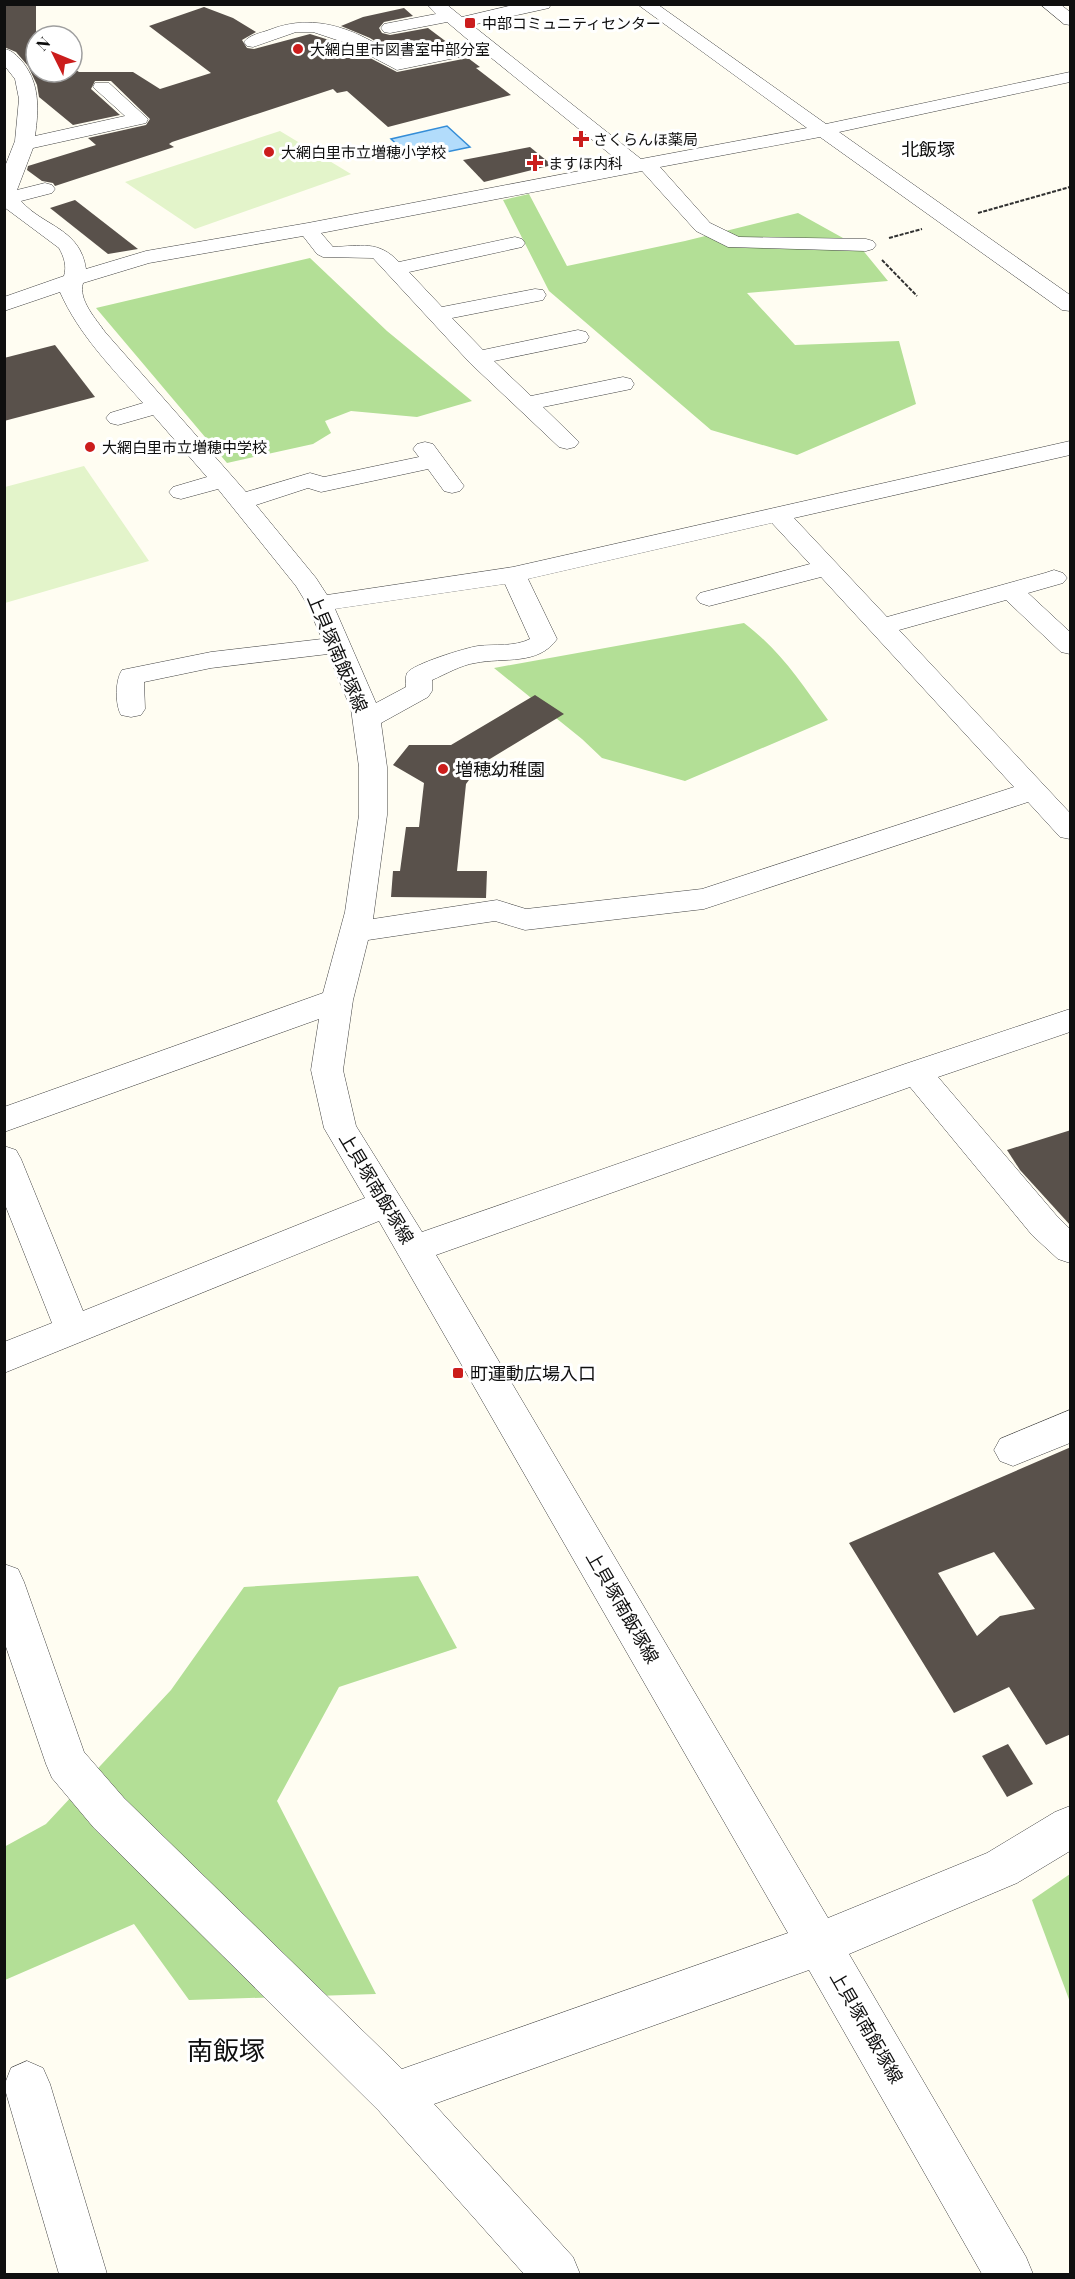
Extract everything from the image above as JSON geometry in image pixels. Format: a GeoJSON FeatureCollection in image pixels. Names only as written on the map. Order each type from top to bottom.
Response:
{"type":"FeatureCollection","features":[{"type":"Feature","properties":{"kind":"street"},"geometry":{"type":"LineString","coordinates":[[390,28],[448,14],[543,4]]}},
{"type":"Feature","properties":{"kind":"street"},"geometry":{"type":"LineString","coordinates":[[645,4],[1071,305]]}},
{"type":"Feature","properties":{"kind":"street"},"geometry":{"type":"LineString","coordinates":[[1048,4],[1071,20]]}},
{"type":"Feature","properties":{"kind":"street"},"geometry":{"type":"LineString","coordinates":[[448,14],[642,165],[703,228],[735,243],[866,245]]}},
{"type":"Feature","properties":{"kind":"street"},"geometry":{"type":"LineString","coordinates":[[253,42],[302,26],[329,31],[360,42],[398,65],[488,46]]}},
{"type":"Feature","properties":{"kind":"street"},"geometry":{"type":"LineString","coordinates":[[4,54],[26,82],[28,100],[24,144],[10,164],[7,190],[9,198],[45,189]]}},
{"type":"Feature","properties":{"kind":"street"},"geometry":{"type":"LineString","coordinates":[[4,305],[72,280],[146,257],[308,229],[824,130],[951,105],[1071,77]]}},
{"type":"Feature","properties":{"kind":"street"},"geometry":{"type":"LineString","coordinates":[[51,155],[91,136],[139,119],[102,87]]}},
{"type":"Feature","properties":{"kind":"street"},"geometry":{"type":"LineString","coordinates":[[24,144],[121,134]]}},
{"type":"Feature","properties":{"kind":"street","name":"上貝塚南飯塚線"},"geometry":{"type":"LineString","coordinates":[[9,198],[18,210],[58,236],[70,249],[76,271],[70,291],[79,311],[97,337],[231,491],[307,583],[320,604],[365,709],[373,768],[373,815],[360,912],[337,1000],[327,1070],[340,1128],[414,1249],[1009,2274]]}},
{"type":"Feature","properties":{"kind":"street"},"geometry":{"type":"LineString","coordinates":[[308,229],[324,250],[330,253],[372,252],[380,254],[478,358],[567,442]]}},
{"type":"Feature","properties":{"kind":"street"},"geometry":{"type":"LineString","coordinates":[[393,269],[515,243]]}},
{"type":"Feature","properties":{"kind":"street"},"geometry":{"type":"LineString","coordinates":[[436,315],[536,295]]}},
{"type":"Feature","properties":{"kind":"street"},"geometry":{"type":"LineString","coordinates":[[478,358],[578,337]]}},
{"type":"Feature","properties":{"kind":"street"},"geometry":{"type":"LineString","coordinates":[[526,404],[623,384]]}},
{"type":"Feature","properties":{"kind":"street"},"geometry":{"type":"LineString","coordinates":[[116,416],[158,406]]}},
{"type":"Feature","properties":{"kind":"street"},"geometry":{"type":"LineString","coordinates":[[320,604],[513,575],[1071,448]]}},
{"type":"Feature","properties":{"kind":"street"},"geometry":{"type":"LineString","coordinates":[[181,492],[231,491],[310,480],[321,485],[429,455],[452,486]]}},
{"type":"Feature","properties":{"kind":"street"},"geometry":{"type":"LineString","coordinates":[[777,515],[1071,830]]}},
{"type":"Feature","properties":{"kind":"street"},"geometry":{"type":"LineString","coordinates":[[709,598],[825,568]]}},
{"type":"Feature","properties":{"kind":"street"},"geometry":{"type":"LineString","coordinates":[[366,720],[419,691],[419,676],[471,655],[532,649],[541,643],[544,639],[513,575]]}},
{"type":"Feature","properties":{"kind":"street"},"geometry":{"type":"LineString","coordinates":[[881,627],[1054,578]]}},
{"type":"Feature","properties":{"kind":"street"},"geometry":{"type":"LineString","coordinates":[[1011,591],[1071,646]]}},
{"type":"Feature","properties":{"kind":"street"},"geometry":{"type":"LineString","coordinates":[[131,709],[131,676],[211,660],[338,645]]}},
{"type":"Feature","properties":{"kind":"street"},"geometry":{"type":"LineString","coordinates":[[354,932],[497,910],[525,920],[704,900],[1034,790]]}},
{"type":"Feature","properties":{"kind":"street"},"geometry":{"type":"LineString","coordinates":[[4,1120],[337,1000]]}},
{"type":"Feature","properties":{"kind":"street"},"geometry":{"type":"LineString","coordinates":[[414,1249],[916,1072],[1071,1020]]}},
{"type":"Feature","properties":{"kind":"street"},"geometry":{"type":"LineString","coordinates":[[916,1072],[1044,1226],[1071,1248]]}},
{"type":"Feature","properties":{"kind":"street"},"geometry":{"type":"LineString","coordinates":[[4,1160],[73,1331]]}},
{"type":"Feature","properties":{"kind":"street"},"geometry":{"type":"LineString","coordinates":[[4,1358],[386,1204]]}},
{"type":"Feature","properties":{"kind":"street"},"geometry":{"type":"LineString","coordinates":[[1013,1450],[1071,1426]]}},
{"type":"Feature","properties":{"kind":"street"},"geometry":{"type":"LineString","coordinates":[[4,1582],[67,1764],[109,1813],[395,2094],[556,2274]]}},
{"type":"Feature","properties":{"kind":"street"},"geometry":{"type":"LineString","coordinates":[[395,2094],[819,1944],[1002,1868],[1071,1827]]}},
{"type":"Feature","properties":{"kind":"street"},"geometry":{"type":"LineString","coordinates":[[27,2084],[83,2274]]}},
{"type":"Feature","properties":{"kind":"green space"},"geometry":{"type":"Polygon","coordinates":[[[280,131],[351,174],[195,229],[125,182],[280,131]]]}},
{"type":"Feature","properties":{"kind":"green space"},"geometry":{"type":"Polygon","coordinates":[[[529,194],[567,266],[685,241],[798,213],[861,248],[888,281],[747,293],[795,345],[899,341],[916,404],[797,455],[711,430],[549,291],[503,200],[529,194]]]}},
{"type":"Feature","properties":{"kind":"green space"},"geometry":{"type":"Polygon","coordinates":[[[310,258],[387,331],[472,401],[417,417],[351,411],[325,421],[331,433],[313,444],[227,463],[96,308],[310,258]]]}},
{"type":"Feature","properties":{"kind":"green space"},"geometry":{"type":"Polygon","coordinates":[[[84,466],[149,561],[5,603],[5,487],[84,466]]]}},
{"type":"Feature","properties":{"kind":"green space"},"geometry":{"type":"Polygon","coordinates":[[[744,623],[780,656],[828,720],[685,781],[602,758],[494,668],[744,623]]]}},
{"type":"Feature","properties":{"kind":"green space"},"geometry":{"type":"Polygon","coordinates":[[[418,1576],[457,1648],[339,1687],[277,1801],[376,1994],[189,2000],[134,1924],[5,1980],[4,1847],[46,1824],[171,1690],[244,1587],[418,1576]]]}},
{"type":"Feature","properties":{"kind":"green space"},"geometry":{"type":"Polygon","coordinates":[[[1070,1874],[1070,2002],[1032,1900],[1070,1874]]]}},
{"type":"Feature","properties":{"kind":"water"},"geometry":{"type":"Polygon","coordinates":[[[447,126],[470,147],[437,154],[431,149],[407,154],[391,139],[447,126]]]}},
{"type":"Feature","properties":{"kind":"building"},"geometry":{"type":"Polygon","coordinates":[[[4,4],[36,4],[36,24],[24,24],[24,61],[16,52],[4,47],[4,4]]]}},
{"type":"Feature","properties":{"kind":"building"},"geometry":{"type":"Polygon","coordinates":[[[204,7],[233,18],[256,32],[242,40],[247,48],[254,49],[310,34],[345,45],[397,72],[468,58],[480,67],[476,68],[511,95],[388,127],[347,91],[337,93],[333,89],[172,142],[169,144],[174,147],[55,186],[53,183],[42,181],[27,170],[28,166],[96,145],[88,138],[146,125],[150,119],[111,81],[95,81],[91,89],[120,115],[73,125],[39,97],[37,85],[84,84],[84,72],[133,72],[160,89],[211,73],[149,26],[204,7]]]}},
{"type":"Feature","properties":{"kind":"building"},"geometry":{"type":"Polygon","coordinates":[[[404,8],[413,16],[384,22],[379,28],[382,33],[390,35],[428,28],[452,46],[400,57],[370,38],[341,26],[363,17],[404,8]]]}},
{"type":"Feature","properties":{"kind":"building"},"geometry":{"type":"Polygon","coordinates":[[[530,147],[552,165],[484,182],[463,160],[530,147]]]}},
{"type":"Feature","properties":{"kind":"building"},"geometry":{"type":"Polygon","coordinates":[[[75,200],[138,249],[108,254],[50,208],[75,200]]]}},
{"type":"Feature","properties":{"kind":"building"},"geometry":{"type":"Polygon","coordinates":[[[55,345],[95,397],[4,421],[4,358],[55,345]]]}},
{"type":"Feature","properties":{"kind":"building"},"geometry":{"type":"Polygon","coordinates":[[[535,695],[564,714],[480,765],[466,784],[457,871],[487,871],[486,898],[391,897],[393,871],[400,871],[406,827],[419,827],[424,783],[393,765],[409,745],[451,745],[535,695]]]}},
{"type":"Feature","properties":{"kind":"building"},"geometry":{"type":"Polygon","coordinates":[[[1071,1130],[1071,1226],[1020,1170],[1007,1150],[1071,1130]]]}},
{"type":"Feature","properties":{"kind":"building"},"geometry":{"type":"Polygon","coordinates":[[[1071,1447],[1071,1734],[1046,1745],[1009,1687],[954,1713],[849,1543],[1071,1447]],[[994,1552],[938,1573],[977,1636],[1000,1616],[1035,1609],[994,1552]]]}},
{"type":"Feature","properties":{"kind":"building"},"geometry":{"type":"Polygon","coordinates":[[[1008,1744],[1033,1784],[1007,1797],[982,1756],[1008,1744]]]}},
{"type":"Feature","properties":{"kind":"place","name":"中部コミュニティセンター"},"geometry":{"type":"Point","coordinates":[470,23]}},
{"type":"Feature","properties":{"kind":"place","name":"大網白里市図書室中部分室"},"geometry":{"type":"Point","coordinates":[298,49]}},
{"type":"Feature","properties":{"kind":"place","name":"さくらんほ薬局"},"geometry":{"type":"Point","coordinates":[581,139]}},
{"type":"Feature","properties":{"kind":"place","name":"大網白里市立増穂小学校"},"geometry":{"type":"Point","coordinates":[269,152]}},
{"type":"Feature","properties":{"kind":"place","name":"ますほ内科"},"geometry":{"type":"Point","coordinates":[535,163]}},
{"type":"Feature","properties":{"kind":"place","name":"大網白里市立増穂中学校"},"geometry":{"type":"Point","coordinates":[90,447]}},
{"type":"Feature","properties":{"kind":"place","name":"増穂幼稚園"},"geometry":{"type":"Point","coordinates":[443,769]}},
{"type":"Feature","properties":{"kind":"place","name":"町運動広場入口"},"geometry":{"type":"Point","coordinates":[458,1373]}},
{"type":"Feature","properties":{"kind":"district","name":"北飯塚"},"geometry":{"type":"Point","coordinates":[928,149]}},
{"type":"Feature","properties":{"kind":"district","name":"南飯塚"},"geometry":{"type":"Point","coordinates":[226,2049]}}]}
